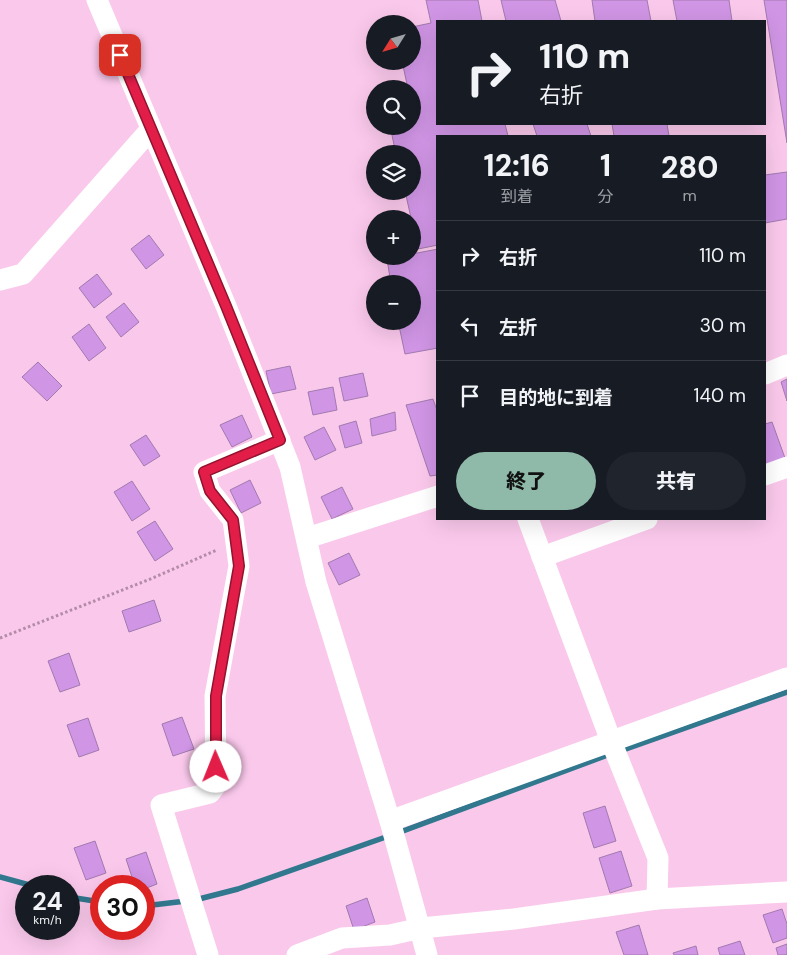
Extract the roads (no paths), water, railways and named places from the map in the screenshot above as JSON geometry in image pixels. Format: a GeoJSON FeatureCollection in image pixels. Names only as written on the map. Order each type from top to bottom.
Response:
{"type":"FeatureCollection","features":[{"type":"Feature","properties":{"kind":"street"},"geometry":{"type":"LineString","coordinates":[[97,0],[226,306],[280,440],[296,487],[316,582],[390,821],[427,955]]}},
{"type":"Feature","properties":{"kind":"street"},"geometry":{"type":"LineString","coordinates":[[0,280],[23,274],[151,129]]}},
{"type":"Feature","properties":{"kind":"street"},"geometry":{"type":"LineString","coordinates":[[766,374],[787,365]]}},
{"type":"Feature","properties":{"kind":"street"},"geometry":{"type":"LineString","coordinates":[[208,955],[160,806],[210,794],[216,785],[216,696],[239,566],[233,520],[208,486],[204,472],[280,440]]}},
{"type":"Feature","properties":{"kind":"street"},"geometry":{"type":"LineString","coordinates":[[766,475],[787,467]]}},
{"type":"Feature","properties":{"kind":"street"},"geometry":{"type":"LineString","coordinates":[[307,538],[436,497]]}},
{"type":"Feature","properties":{"kind":"street"},"geometry":{"type":"LineString","coordinates":[[528,520],[611,741],[658,858],[657,899]]}},
{"type":"Feature","properties":{"kind":"street"},"geometry":{"type":"LineString","coordinates":[[542,558],[644,520]]}},
{"type":"Feature","properties":{"kind":"street"},"geometry":{"type":"LineString","coordinates":[[390,821],[787,678]]}},
{"type":"Feature","properties":{"kind":"street"},"geometry":{"type":"LineString","coordinates":[[297,955],[342,938],[390,935],[421,928],[534,917],[657,899],[787,892]]}},
{"type":"Feature","properties":{"kind":"waterway"},"geometry":{"type":"LineString","coordinates":[[626,749],[787,692]]}},
{"type":"Feature","properties":{"kind":"waterway"},"geometry":{"type":"LineString","coordinates":[[403,831],[605,756]]}},
{"type":"Feature","properties":{"kind":"waterway"},"geometry":{"type":"LineString","coordinates":[[195,900],[238,889],[383,838]]}},
{"type":"Feature","properties":{"kind":"waterway"},"geometry":{"type":"LineString","coordinates":[[0,877],[15,881]]}},
{"type":"Feature","properties":{"kind":"waterway"},"geometry":{"type":"LineString","coordinates":[[80,899],[90,900]]}},
{"type":"Feature","properties":{"kind":"waterway"},"geometry":{"type":"LineString","coordinates":[[155,905],[186,901]]}}]}
